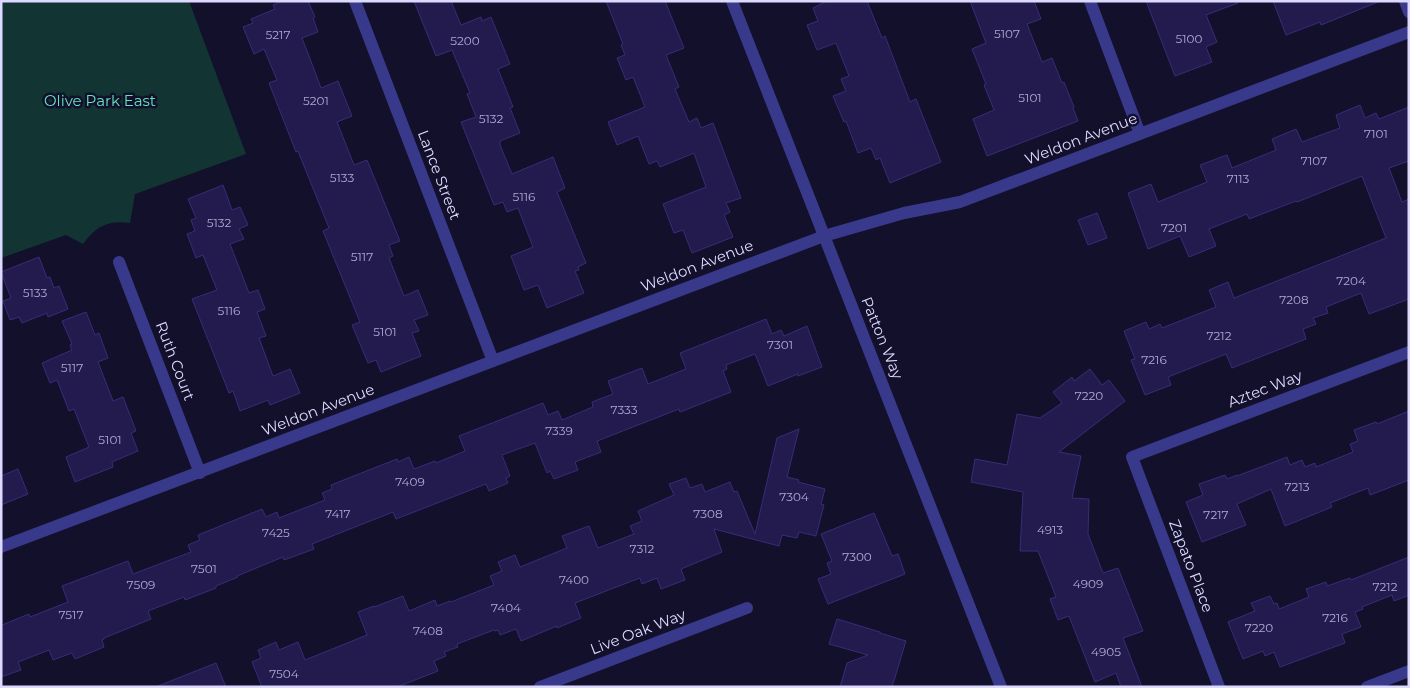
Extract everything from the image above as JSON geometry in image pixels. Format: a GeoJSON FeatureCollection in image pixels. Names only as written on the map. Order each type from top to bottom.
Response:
{"type":"FeatureCollection","features":[{"type":"Feature","properties":{"kind":"street","name":"Lance Street"},"geometry":{"type":"LineString","coordinates":[[355,1],[493,361]]}},
{"type":"Feature","properties":{"kind":"street","name":"Patton Way"},"geometry":{"type":"LineString","coordinates":[[732,1],[1000,687]]}},
{"type":"Feature","properties":{"kind":"street"},"geometry":{"type":"LineString","coordinates":[[1090,1],[1140,134]]}},
{"type":"Feature","properties":{"kind":"street"},"geometry":{"type":"LineString","coordinates":[[1405,1],[1409,12]]}},
{"type":"Feature","properties":{"kind":"street","name":"Weldon Avenue"},"geometry":{"type":"LineString","coordinates":[[1,547],[824,236],[904,213],[960,202],[1409,32]]}},
{"type":"Feature","properties":{"kind":"street","name":"Ruth Court"},"geometry":{"type":"LineString","coordinates":[[119,262],[200,473]]}},
{"type":"Feature","properties":{"kind":"street","name":"Aztec Way"},"geometry":{"type":"LineString","coordinates":[[1132,457],[1409,352]]}},
{"type":"Feature","properties":{"kind":"street","name":"Zapato Place"},"geometry":{"type":"LineString","coordinates":[[1132,457],[1219,687]]}},
{"type":"Feature","properties":{"kind":"street","name":"Live Oak Way"},"geometry":{"type":"LineString","coordinates":[[540,687],[747,608]]}},
{"type":"Feature","properties":{"kind":"street"},"geometry":{"type":"LineString","coordinates":[[1367,687],[1409,671]]}},
{"type":"Feature","properties":{"kind":"green space","name":"Olive Park East"},"geometry":{"type":"Polygon","coordinates":[[[1,1],[189,1],[246,154],[135,194],[130,223],[115,222],[103,226],[83,244],[66,235],[1,258],[1,1]]]}},
{"type":"Feature","properties":{"kind":"building"},"geometry":{"type":"Polygon","coordinates":[[[282,1],[308,1],[315,17],[313,18],[318,32],[302,38],[321,88],[338,81],[352,116],[337,122],[354,165],[367,160],[400,241],[389,245],[393,256],[389,258],[404,296],[418,290],[428,315],[414,320],[419,331],[412,333],[421,356],[381,372],[376,360],[368,363],[352,325],[360,322],[323,231],[329,228],[269,83],[277,80],[264,49],[254,54],[243,27],[253,23],[251,19],[275,9],[273,5],[282,1]]]}},
{"type":"Feature","properties":{"kind":"building"},"geometry":{"type":"Polygon","coordinates":[[[414,1],[451,1],[461,25],[481,17],[482,21],[491,17],[510,64],[498,69],[513,107],[510,108],[520,133],[500,141],[500,145],[512,174],[553,157],[565,188],[557,192],[586,263],[578,267],[579,270],[575,271],[584,293],[547,308],[538,285],[524,290],[511,256],[533,247],[518,208],[507,212],[503,202],[494,205],[461,122],[476,117],[467,94],[470,93],[452,50],[436,56],[414,1]]]}},
{"type":"Feature","properties":{"kind":"building"},"geometry":{"type":"Polygon","coordinates":[[[606,1],[665,1],[684,48],[666,55],[679,87],[675,89],[689,122],[697,118],[701,128],[713,123],[741,198],[726,203],[730,212],[724,215],[733,237],[692,253],[683,230],[674,233],[663,204],[706,187],[694,153],[660,167],[657,161],[649,164],[638,136],[617,145],[608,122],[645,107],[633,77],[626,80],[617,58],[625,55],[621,45],[623,44],[606,1]]]}},
{"type":"Feature","properties":{"kind":"building"},"geometry":{"type":"Polygon","coordinates":[[[827,1],[867,1],[882,38],[885,36],[910,102],[916,99],[941,162],[890,183],[880,158],[876,160],[871,148],[858,153],[846,121],[844,122],[833,96],[846,91],[841,79],[849,76],[836,43],[817,50],[807,25],[818,21],[813,8],[827,1]]]}},
{"type":"Feature","properties":{"kind":"building"},"geometry":{"type":"Polygon","coordinates":[[[970,1],[1034,1],[1041,19],[1027,24],[1042,62],[1052,58],[1062,83],[1064,82],[1078,121],[987,156],[973,119],[994,110],[972,49],[986,43],[970,1]]]}},
{"type":"Feature","properties":{"kind":"building"},"geometry":{"type":"Polygon","coordinates":[[[1146,1],[1237,1],[1238,3],[1206,15],[1217,42],[1206,47],[1212,62],[1175,76],[1146,1]]]}},
{"type":"Feature","properties":{"kind":"building"},"geometry":{"type":"Polygon","coordinates":[[[1273,1],[1378,2],[1321,25],[1320,22],[1286,35],[1273,1]]]}},
{"type":"Feature","properties":{"kind":"building"},"geometry":{"type":"Polygon","coordinates":[[[1360,105],[1365,118],[1376,113],[1379,119],[1409,107],[1409,161],[1389,168],[1402,202],[1409,199],[1409,299],[1369,314],[1361,293],[1326,307],[1328,313],[1313,318],[1316,324],[1303,329],[1306,339],[1232,368],[1226,354],[1168,377],[1171,385],[1145,395],[1131,360],[1135,359],[1124,331],[1146,322],[1149,329],[1160,324],[1162,328],[1216,307],[1209,290],[1228,282],[1234,298],[1386,238],[1362,176],[1249,219],[1247,214],[1209,229],[1216,246],[1189,257],[1180,236],[1148,249],[1128,193],[1151,184],[1158,202],[1207,182],[1200,165],[1227,155],[1232,168],[1276,150],[1272,139],[1296,129],[1302,142],[1340,128],[1336,115],[1360,105]]]}},
{"type":"Feature","properties":{"kind":"building"},"geometry":{"type":"Polygon","coordinates":[[[223,185],[232,210],[240,207],[248,225],[239,229],[244,239],[230,244],[249,293],[258,290],[265,309],[257,312],[266,336],[259,338],[273,376],[290,369],[300,393],[270,405],[268,400],[240,411],[233,391],[229,393],[192,299],[217,290],[203,255],[196,258],[187,234],[195,231],[191,220],[196,218],[188,199],[223,185]]]}},
{"type":"Feature","properties":{"kind":"building"},"geometry":{"type":"Polygon","coordinates":[[[1097,213],[1107,238],[1088,245],[1078,220],[1097,213]]]}},
{"type":"Feature","properties":{"kind":"building"},"geometry":{"type":"Polygon","coordinates":[[[39,257],[47,278],[50,277],[54,288],[59,286],[68,309],[48,317],[47,313],[22,323],[19,317],[10,320],[3,301],[11,298],[1,272],[39,257]]]}},
{"type":"Feature","properties":{"kind":"building"},"geometry":{"type":"Polygon","coordinates":[[[86,312],[95,335],[99,333],[108,358],[98,362],[113,401],[123,397],[136,431],[131,433],[138,451],[112,462],[113,467],[75,482],[66,457],[89,447],[74,409],[69,411],[57,380],[50,383],[42,363],[72,350],[70,345],[72,344],[62,321],[86,312]]]}},
{"type":"Feature","properties":{"kind":"building"},"geometry":{"type":"Polygon","coordinates":[[[766,319],[772,334],[781,330],[784,336],[807,326],[822,367],[768,386],[755,354],[726,365],[727,369],[723,371],[731,392],[680,412],[679,409],[597,441],[601,452],[575,462],[578,470],[554,479],[550,471],[547,473],[535,443],[502,455],[510,476],[506,478],[508,483],[489,491],[486,484],[396,519],[393,512],[312,544],[314,549],[284,560],[283,557],[237,576],[216,586],[216,588],[185,600],[184,597],[148,611],[151,619],[104,638],[102,640],[104,647],[75,659],[72,653],[53,660],[49,650],[18,662],[21,670],[1,677],[1,623],[2,625],[29,614],[30,617],[68,602],[62,586],[128,561],[133,574],[191,552],[188,545],[200,540],[198,535],[262,509],[266,517],[277,512],[279,518],[325,500],[322,493],[332,489],[331,485],[397,459],[398,462],[409,457],[414,469],[435,461],[436,463],[465,451],[459,436],[543,403],[548,415],[558,411],[562,420],[593,407],[592,402],[613,394],[608,381],[642,368],[648,384],[686,369],[680,353],[766,319]]]}},
{"type":"Feature","properties":{"kind":"building"},"geometry":{"type":"Polygon","coordinates":[[[1090,369],[1102,385],[1109,380],[1125,401],[1059,452],[1081,456],[1072,498],[1089,499],[1088,534],[1103,573],[1118,568],[1143,631],[1123,638],[1142,687],[1121,687],[1116,673],[1095,682],[1069,616],[1058,620],[1050,599],[1056,597],[1038,551],[1020,551],[1023,492],[971,482],[975,459],[1007,465],[1017,414],[1040,418],[1062,403],[1053,392],[1072,377],[1074,381],[1090,369]]]}},
{"type":"Feature","properties":{"kind":"building"},"geometry":{"type":"Polygon","coordinates":[[[1409,411],[1409,480],[1370,495],[1368,488],[1330,503],[1332,507],[1285,526],[1271,489],[1237,504],[1246,525],[1202,542],[1186,502],[1203,495],[1199,484],[1225,475],[1227,479],[1237,476],[1287,457],[1290,465],[1302,460],[1305,467],[1315,463],[1316,467],[1353,452],[1350,444],[1358,441],[1354,430],[1376,422],[1377,424],[1409,411]]]}},
{"type":"Feature","properties":{"kind":"building"},"geometry":{"type":"Polygon","coordinates":[[[799,429],[787,477],[825,489],[821,504],[824,505],[816,536],[799,532],[797,538],[782,535],[779,546],[714,529],[722,552],[681,569],[685,580],[661,589],[657,578],[642,584],[640,578],[575,603],[581,618],[521,641],[516,629],[500,635],[498,630],[494,630],[457,644],[458,647],[444,652],[446,656],[434,661],[438,671],[397,687],[262,687],[252,662],[261,658],[258,650],[276,642],[279,650],[298,642],[305,660],[367,635],[358,612],[403,596],[409,611],[435,600],[437,606],[451,602],[494,585],[490,576],[502,571],[498,562],[515,555],[520,567],[567,548],[562,536],[589,526],[598,548],[634,534],[630,526],[642,521],[638,511],[674,495],[669,484],[686,478],[690,488],[702,484],[705,492],[730,482],[734,492],[737,491],[755,534],[777,438],[799,429]]]}},
{"type":"Feature","properties":{"kind":"building"},"geometry":{"type":"Polygon","coordinates":[[[18,469],[28,494],[1,505],[1,476],[18,469]]]}},
{"type":"Feature","properties":{"kind":"building"},"geometry":{"type":"Polygon","coordinates":[[[874,513],[892,556],[898,554],[905,574],[828,604],[818,579],[831,574],[827,563],[832,561],[821,534],[874,513]]]}},
{"type":"Feature","properties":{"kind":"building"},"geometry":{"type":"Polygon","coordinates":[[[1409,557],[1409,595],[1394,601],[1392,595],[1362,607],[1363,609],[1355,612],[1361,627],[1342,634],[1345,643],[1280,667],[1274,652],[1265,656],[1263,651],[1243,659],[1228,622],[1255,611],[1251,603],[1270,596],[1274,604],[1277,603],[1279,609],[1309,597],[1306,589],[1326,582],[1327,586],[1350,578],[1351,580],[1409,557]]]}},
{"type":"Feature","properties":{"kind":"building"},"geometry":{"type":"Polygon","coordinates":[[[837,619],[906,641],[892,687],[840,687],[847,663],[868,655],[829,644],[837,619]]]}},
{"type":"Feature","properties":{"kind":"building"},"geometry":{"type":"Polygon","coordinates":[[[216,663],[226,687],[158,687],[158,686],[216,663]]]}}]}
